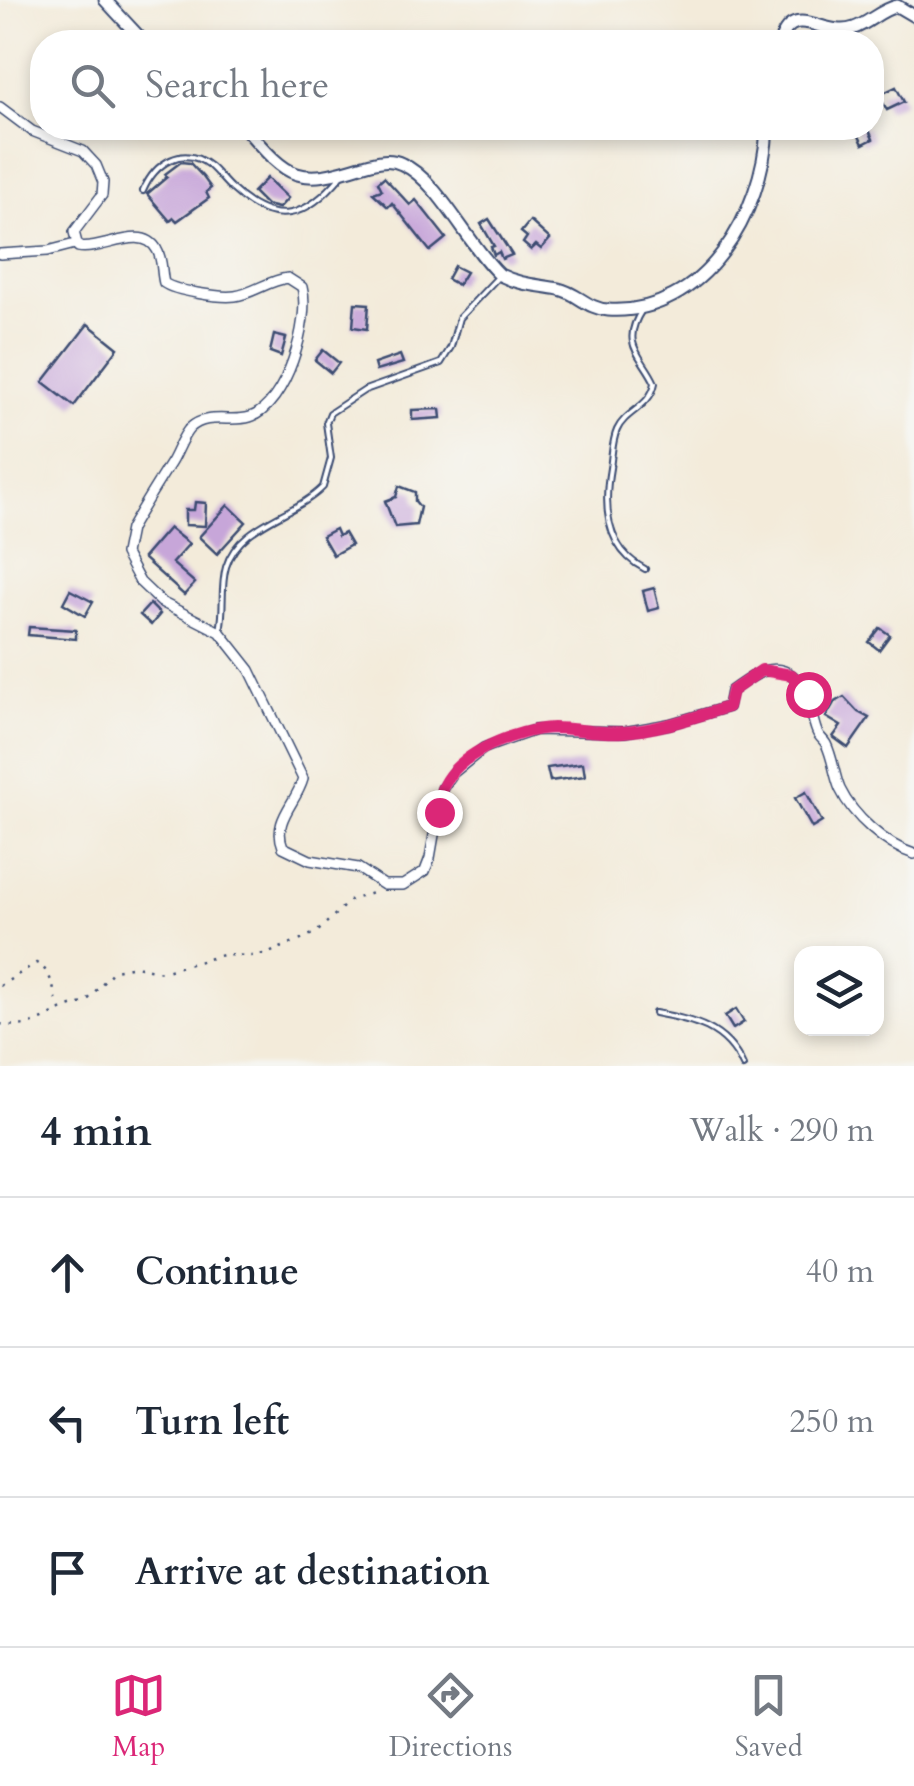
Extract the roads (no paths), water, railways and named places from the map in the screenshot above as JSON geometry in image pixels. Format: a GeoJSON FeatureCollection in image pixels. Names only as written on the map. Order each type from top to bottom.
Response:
{"type":"FeatureCollection","features":[{"type":"Feature","properties":{"kind":"street"},"geometry":{"type":"LineString","coordinates":[[105,0],[133,30]]}},
{"type":"Feature","properties":{"kind":"street"},"geometry":{"type":"LineString","coordinates":[[785,30],[804,18],[843,30],[856,28],[896,6],[914,16]]}},
{"type":"Feature","properties":{"kind":"street"},"geometry":{"type":"LineString","coordinates":[[0,108],[30,129]]}},
{"type":"Feature","properties":{"kind":"street"},"geometry":{"type":"LineString","coordinates":[[61,140],[96,165],[103,182],[102,195],[74,232],[76,244]]}},
{"type":"Feature","properties":{"kind":"street"},"geometry":{"type":"LineString","coordinates":[[255,140],[298,176],[326,176],[380,160],[404,164],[442,202],[500,275],[516,283],[562,290],[598,308],[645,306],[684,290],[718,262],[741,220],[762,168],[766,140]]}},
{"type":"Feature","properties":{"kind":"street"},"geometry":{"type":"LineString","coordinates":[[0,254],[48,251],[76,244],[92,249],[126,239],[147,240],[159,254],[164,283],[178,290],[239,296],[288,278],[302,287],[304,313],[295,358],[272,398],[259,414],[246,419],[216,419],[189,428],[143,505],[126,543],[128,565],[140,582],[161,602],[220,632],[250,670],[300,768],[300,791],[279,831],[283,847],[310,860],[358,868],[384,886],[403,885],[424,871],[436,831],[442,789],[453,773],[484,748],[535,730],[624,732],[669,724],[728,707],[732,691],[762,670],[772,670],[792,675],[802,685],[817,732],[826,744],[848,801],[879,834],[914,854]]}},
{"type":"Feature","properties":{"kind":"lane"},"geometry":{"type":"LineString","coordinates":[[143,190],[164,162],[178,156],[193,157],[210,165],[252,206],[280,216],[294,215],[321,197],[345,172]]}},
{"type":"Feature","properties":{"kind":"lane"},"geometry":{"type":"LineString","coordinates":[[220,632],[223,582],[227,562],[236,548],[322,487],[331,458],[326,422],[330,413],[365,390],[441,363],[467,306],[500,275]]}},
{"type":"Feature","properties":{"kind":"lane"},"geometry":{"type":"LineString","coordinates":[[645,306],[638,316],[634,342],[636,357],[655,384],[647,403],[618,427],[606,490],[608,520],[620,552],[645,569]]}},
{"type":"Feature","properties":{"kind":"lane"},"geometry":{"type":"LineString","coordinates":[[655,1013],[697,1021],[712,1029],[734,1049],[743,1066]]}}]}
